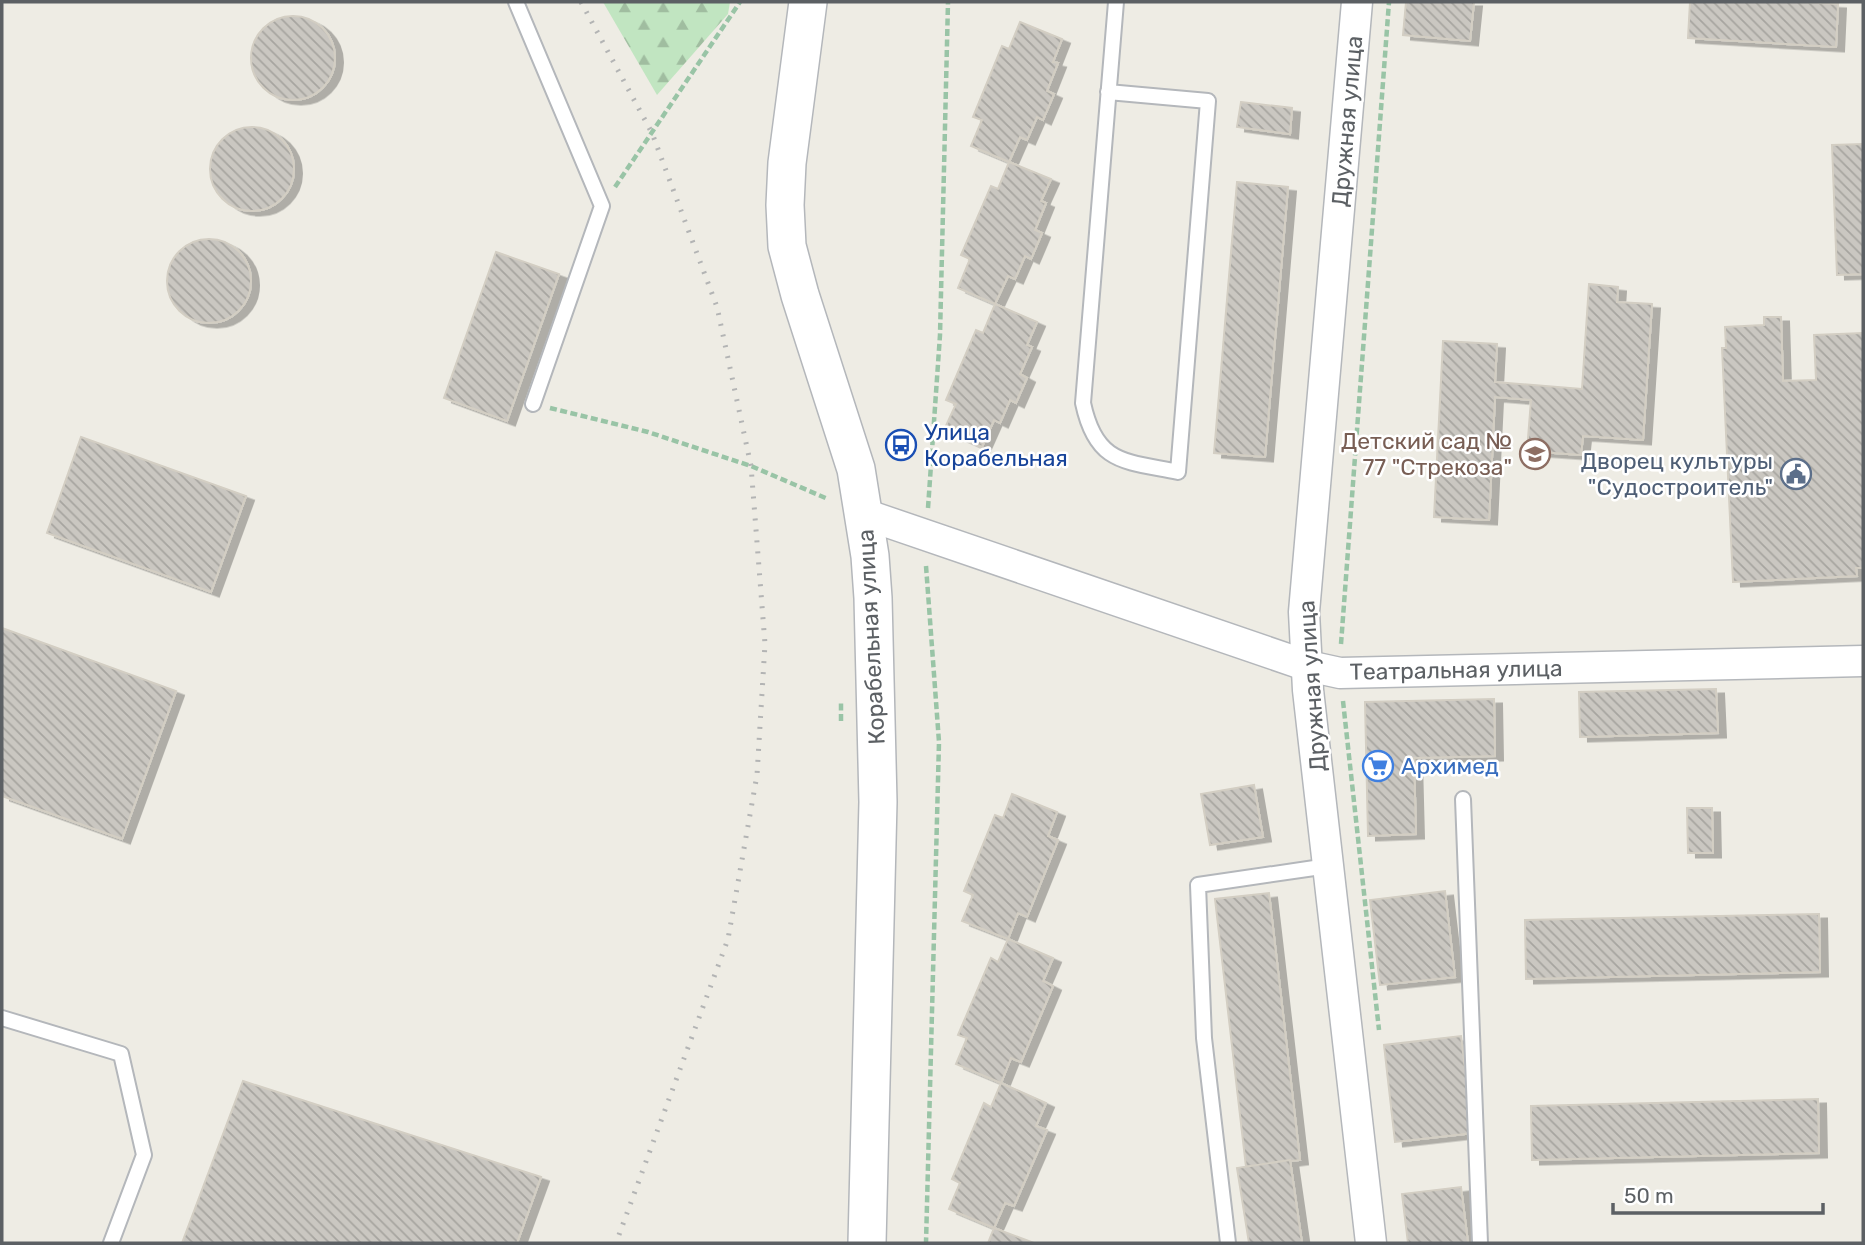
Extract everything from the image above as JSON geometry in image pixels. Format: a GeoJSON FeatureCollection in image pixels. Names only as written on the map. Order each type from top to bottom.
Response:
{"type":"FeatureCollection","features":[{"type":"Feature","properties":{"kind":"street","name":"Корабельная улица"},"geometry":{"type":"LineString","coordinates":[[808,2],[787,163],[787,246],[800,295],[853,458],[864,514],[873,598],[878,802],[867,1243]]}},
{"type":"Feature","properties":{"kind":"street","name":"Дружная улица"},"geometry":{"type":"LineString","coordinates":[[1357,2],[1304,612],[1308,690],[1371,1243]]}},
{"type":"Feature","properties":{"kind":"street","name":"Театральная улица"},"geometry":{"type":"LineString","coordinates":[[864,514],[1308,666],[1340,673],[1863,661]]}},
{"type":"Feature","properties":{"kind":"lane"},"geometry":{"type":"LineString","coordinates":[[516,2],[602,206],[533,404]]}},
{"type":"Feature","properties":{"kind":"lane"},"geometry":{"type":"LineString","coordinates":[[1108,92],[1208,101],[1178,472],[1131,462],[1114,456],[1100,446],[1088,428],[1083,403],[1115,2]]}},
{"type":"Feature","properties":{"kind":"lane"},"geometry":{"type":"LineString","coordinates":[[1463,799],[1480,1243]]}},
{"type":"Feature","properties":{"kind":"lane"},"geometry":{"type":"LineString","coordinates":[[1228,1243],[1204,1038],[1198,885],[1328,866]]}},
{"type":"Feature","properties":{"kind":"lane"},"geometry":{"type":"LineString","coordinates":[[2,1018],[121,1054],[144,1155],[111,1243]]}},
{"type":"Feature","properties":{"kind":"path"},"geometry":{"type":"LineString","coordinates":[[602,206],[740,2]]}},
{"type":"Feature","properties":{"kind":"path"},"geometry":{"type":"LineString","coordinates":[[926,1243],[939,742],[925,572],[940,335],[948,2]]}},
{"type":"Feature","properties":{"kind":"path"},"geometry":{"type":"LineString","coordinates":[[1379,1035],[1340,673],[1389,2]]}},
{"type":"Feature","properties":{"kind":"path"},"geometry":{"type":"LineString","coordinates":[[533,404],[648,432],[751,466],[864,514]]}},
{"type":"Feature","properties":{"kind":"green space"},"geometry":{"type":"Polygon","coordinates":[[[603,2],[730,2],[728,14],[657,95],[603,2]]]}},
{"type":"Feature","properties":{"kind":"building"},"geometry":{"type":"Polygon","coordinates":[[[1406,2],[1474,2],[1470,41],[1403,35],[1406,2]]]}},
{"type":"Feature","properties":{"kind":"building"},"geometry":{"type":"Polygon","coordinates":[[[1690,2],[1838,4],[1836,47],[1688,38],[1690,2]]]}},
{"type":"Feature","properties":{"kind":"building"},"geometry":{"type":"Polygon","coordinates":[[[293,16],[316,23],[328,35],[335,58],[328,81],[316,93],[293,100],[270,93],[258,81],[251,58],[258,35],[270,23],[293,16]]]}},
{"type":"Feature","properties":{"kind":"building"},"geometry":{"type":"Polygon","coordinates":[[[1020,22],[1062,39],[1053,62],[1058,63],[1047,91],[1054,94],[1043,120],[1037,117],[1027,140],[1020,137],[1009,162],[971,146],[982,120],[973,117],[1002,46],[1009,49],[1020,22]]]}},
{"type":"Feature","properties":{"kind":"building"},"geometry":{"type":"Polygon","coordinates":[[[1241,102],[1292,108],[1290,134],[1237,127],[1241,102]]]}},
{"type":"Feature","properties":{"kind":"building"},"geometry":{"type":"Polygon","coordinates":[[[252,127],[275,134],[287,146],[294,169],[287,192],[275,204],[252,211],[229,204],[217,192],[210,169],[217,146],[229,134],[252,127]]]}},
{"type":"Feature","properties":{"kind":"building"},"geometry":{"type":"Polygon","coordinates":[[[1863,144],[1863,274],[1837,275],[1832,145],[1863,144]]]}},
{"type":"Feature","properties":{"kind":"building"},"geometry":{"type":"Polygon","coordinates":[[[1009,162],[1051,179],[1041,201],[1046,203],[1035,230],[1042,233],[1031,259],[1025,256],[1015,279],[1008,276],[995,304],[958,288],[970,259],[961,255],[991,186],[998,189],[1009,162]]]}},
{"type":"Feature","properties":{"kind":"building"},"geometry":{"type":"Polygon","coordinates":[[[1237,182],[1288,187],[1265,457],[1214,453],[1237,182]]]}},
{"type":"Feature","properties":{"kind":"building"},"geometry":{"type":"Polygon","coordinates":[[[209,239],[232,246],[244,258],[251,281],[244,304],[232,316],[209,323],[186,316],[174,304],[167,281],[174,258],[186,246],[209,239]]]}},
{"type":"Feature","properties":{"kind":"building"},"geometry":{"type":"Polygon","coordinates":[[[496,252],[559,274],[507,421],[444,398],[496,252]]]}},
{"type":"Feature","properties":{"kind":"building"},"geometry":{"type":"Polygon","coordinates":[[[1589,284],[1618,287],[1617,302],[1652,304],[1643,440],[1583,436],[1581,455],[1527,451],[1531,400],[1495,397],[1489,520],[1434,517],[1443,341],[1497,344],[1495,382],[1582,389],[1589,284]]]}},
{"type":"Feature","properties":{"kind":"building"},"geometry":{"type":"Polygon","coordinates":[[[995,304],[1037,322],[1027,345],[1032,347],[1020,374],[1027,378],[1016,403],[1010,400],[1000,423],[994,420],[982,447],[944,430],[956,404],[946,400],[976,330],[983,333],[995,304]]]}},
{"type":"Feature","properties":{"kind":"building","name":"Дворец культуры \"Судостроитель\""},"geometry":{"type":"Polygon","coordinates":[[[1764,317],[1781,317],[1783,381],[1816,380],[1814,335],[1863,333],[1863,568],[1856,568],[1857,576],[1733,582],[1722,348],[1726,348],[1725,327],[1764,325],[1764,317]]]}},
{"type":"Feature","properties":{"kind":"building"},"geometry":{"type":"Polygon","coordinates":[[[81,437],[246,496],[211,592],[47,533],[81,437]]]}},
{"type":"Feature","properties":{"kind":"building"},"geometry":{"type":"Polygon","coordinates":[[[2,628],[176,691],[122,839],[2,796],[2,628]]]}},
{"type":"Feature","properties":{"kind":"building"},"geometry":{"type":"Polygon","coordinates":[[[1716,689],[1718,733],[1580,737],[1579,692],[1716,689]]]}},
{"type":"Feature","properties":{"kind":"building"},"geometry":{"type":"Polygon","coordinates":[[[1494,699],[1495,756],[1414,758],[1416,834],[1368,836],[1365,702],[1494,699]]]}},
{"type":"Feature","properties":{"kind":"building"},"geometry":{"type":"Polygon","coordinates":[[[1254,785],[1263,837],[1210,845],[1201,794],[1254,785]]]}},
{"type":"Feature","properties":{"kind":"building"},"geometry":{"type":"Polygon","coordinates":[[[1012,794],[1057,812],[1048,836],[1058,840],[1027,917],[1018,913],[1008,939],[962,921],[973,895],[964,891],[995,815],[1003,818],[1012,794]]]}},
{"type":"Feature","properties":{"kind":"building"},"geometry":{"type":"Polygon","coordinates":[[[1687,808],[1712,808],[1713,853],[1688,853],[1687,808]]]}},
{"type":"Feature","properties":{"kind":"building"},"geometry":{"type":"Polygon","coordinates":[[[1445,891],[1455,977],[1380,985],[1370,900],[1445,891]]]}},
{"type":"Feature","properties":{"kind":"building"},"geometry":{"type":"Polygon","coordinates":[[[1269,893],[1300,1160],[1246,1167],[1215,899],[1269,893]]]}},
{"type":"Feature","properties":{"kind":"building"},"geometry":{"type":"Polygon","coordinates":[[[1819,914],[1820,972],[1526,979],[1525,920],[1819,914]]]}},
{"type":"Feature","properties":{"kind":"building"},"geometry":{"type":"Polygon","coordinates":[[[1008,939],[1053,958],[1043,981],[1053,986],[1021,1062],[1011,1058],[1001,1083],[956,1064],[967,1038],[958,1035],[991,958],[998,962],[1008,939]]]}},
{"type":"Feature","properties":{"kind":"building"},"geometry":{"type":"Polygon","coordinates":[[[1461,1036],[1473,1133],[1395,1142],[1384,1045],[1461,1036]]]}},
{"type":"Feature","properties":{"kind":"building"},"geometry":{"type":"Polygon","coordinates":[[[243,1081],[541,1177],[517,1243],[182,1243],[243,1081]]]}},
{"type":"Feature","properties":{"kind":"building"},"geometry":{"type":"Polygon","coordinates":[[[1001,1083],[1046,1103],[1036,1126],[1047,1130],[1014,1206],[1005,1203],[994,1228],[949,1209],[960,1183],[952,1179],[984,1103],[991,1107],[1001,1083]]]}},
{"type":"Feature","properties":{"kind":"building"},"geometry":{"type":"Polygon","coordinates":[[[1818,1099],[1819,1153],[1532,1160],[1531,1106],[1818,1099]]]}},
{"type":"Feature","properties":{"kind":"building"},"geometry":{"type":"Polygon","coordinates":[[[1290,1160],[1302,1243],[1249,1243],[1237,1168],[1290,1160]]]}},
{"type":"Feature","properties":{"kind":"building"},"geometry":{"type":"Polygon","coordinates":[[[1461,1187],[1468,1243],[1408,1243],[1402,1194],[1461,1187]]]}},
{"type":"Feature","properties":{"kind":"building"},"geometry":{"type":"Polygon","coordinates":[[[994,1228],[1034,1243],[988,1243],[994,1228]]]}},
{"type":"Feature","properties":{"kind":"railway"},"geometry":{"type":"LineString","coordinates":[[581,2],[652,133],[717,307],[751,466],[765,644],[757,775],[728,939],[616,1243]]}},
{"type":"Feature","properties":{"kind":"place","name":"Улица Корабельная"},"geometry":{"type":"Point","coordinates":[901,445]}},
{"type":"Feature","properties":{"kind":"place","name":"Детский сад № 77 \"Стрекоза\""},"geometry":{"type":"Point","coordinates":[1535,454]}},
{"type":"Feature","properties":{"kind":"place","name":"Дворец культуры \"Судостроитель\""},"geometry":{"type":"Point","coordinates":[1796,474]}},
{"type":"Feature","properties":{"kind":"place","name":"Архимед"},"geometry":{"type":"Point","coordinates":[1378,766]}}]}
